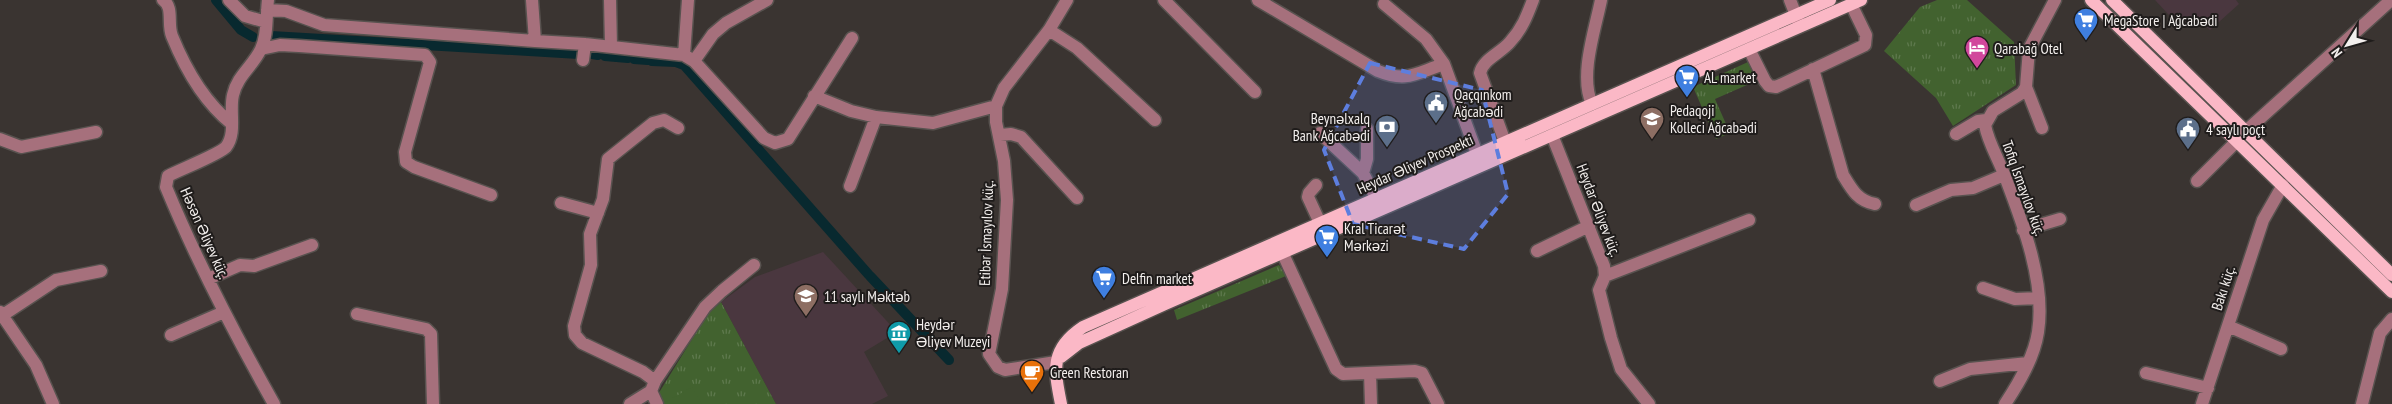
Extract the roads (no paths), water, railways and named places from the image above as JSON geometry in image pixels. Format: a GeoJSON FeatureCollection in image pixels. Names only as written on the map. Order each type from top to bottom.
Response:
{"type":"FeatureCollection","features":[{"type":"Feature","properties":{"kind":"main road","name":"Heydar Əliyev Prospekti"},"geometry":{"type":"LineString","coordinates":[[1056,362],[1063,344],[1083,327],[1592,104],[1798,21],[1830,0]]}},
{"type":"Feature","properties":{"kind":"main road"},"geometry":{"type":"LineString","coordinates":[[2091,0],[2242,136],[2283,185],[2372,264],[2392,275]]}},
{"type":"Feature","properties":{"kind":"main road"},"geometry":{"type":"LineString","coordinates":[[2112,0],[2242,136],[2372,264],[2392,292]]}},
{"type":"Feature","properties":{"kind":"main road"},"geometry":{"type":"LineString","coordinates":[[1061,404],[1056,375],[1056,362],[1080,343],[1749,49],[1798,21],[1856,2]]}},
{"type":"Feature","properties":{"kind":"street"},"geometry":{"type":"LineString","coordinates":[[163,0],[167,3],[169,9],[170,30],[182,59],[210,101],[232,124]]}},
{"type":"Feature","properties":{"kind":"street"},"geometry":{"type":"LineString","coordinates":[[229,0],[245,16],[267,11],[286,11],[324,25],[611,46],[689,58],[764,138],[775,143],[788,138],[852,38]]}},
{"type":"Feature","properties":{"kind":"street"},"geometry":{"type":"LineString","coordinates":[[532,0],[535,41]]}},
{"type":"Feature","properties":{"kind":"street"},"geometry":{"type":"LineString","coordinates":[[610,0],[611,46]]}},
{"type":"Feature","properties":{"kind":"street"},"geometry":{"type":"LineString","coordinates":[[688,0],[689,58]]}},
{"type":"Feature","properties":{"kind":"street"},"geometry":{"type":"LineString","coordinates":[[689,58],[726,23],[767,0]]}},
{"type":"Feature","properties":{"kind":"street"},"geometry":{"type":"LineString","coordinates":[[814,96],[851,111],[876,117],[932,123],[996,106],[1004,88],[1049,30],[1067,0]]}},
{"type":"Feature","properties":{"kind":"street"},"geometry":{"type":"LineString","coordinates":[[1164,0],[1256,92]]}},
{"type":"Feature","properties":{"kind":"street"},"geometry":{"type":"LineString","coordinates":[[1258,0],[1378,71],[1394,78],[1404,78],[1444,64]]}},
{"type":"Feature","properties":{"kind":"street"},"geometry":{"type":"LineString","coordinates":[[1505,142],[1480,73],[1482,65],[1509,44],[1524,24],[1533,0]]}},
{"type":"Feature","properties":{"kind":"street"},"geometry":{"type":"LineString","coordinates":[[1592,104],[1586,86],[1587,73],[1601,0]]}},
{"type":"Feature","properties":{"kind":"street"},"geometry":{"type":"LineString","coordinates":[[1790,0],[1798,21]]}},
{"type":"Feature","properties":{"kind":"street"},"geometry":{"type":"LineString","coordinates":[[2042,128],[2026,86],[2029,49],[2055,0]]}},
{"type":"Feature","properties":{"kind":"street"},"geometry":{"type":"LineString","coordinates":[[2197,181],[2242,136],[2391,0]]}},
{"type":"Feature","properties":{"kind":"street"},"geometry":{"type":"LineString","coordinates":[[1749,49],[1768,86],[1776,87],[1865,45],[1866,34],[1856,2]]}},
{"type":"Feature","properties":{"kind":"street"},"geometry":{"type":"LineString","coordinates":[[1384,4],[1426,38],[1444,64],[1477,154]]}},
{"type":"Feature","properties":{"kind":"street"},"geometry":{"type":"LineString","coordinates":[[267,11],[261,49],[280,45],[425,55],[430,62],[405,152],[406,162],[414,168],[491,195]]}},
{"type":"Feature","properties":{"kind":"street"},"geometry":{"type":"LineString","coordinates":[[1049,30],[1077,48],[1155,120]]}},
{"type":"Feature","properties":{"kind":"street"},"geometry":{"type":"LineString","coordinates":[[583,60],[585,44]]}},
{"type":"Feature","properties":{"kind":"street","name":"Həsən Əliyev küç."},"geometry":{"type":"LineString","coordinates":[[261,49],[239,79],[234,91],[231,105],[232,124],[229,142],[225,149],[168,176],[166,187],[224,312],[274,404]]}},
{"type":"Feature","properties":{"kind":"street"},"geometry":{"type":"LineString","coordinates":[[1813,70],[1843,175],[1852,191],[1864,202],[1875,204]]}},
{"type":"Feature","properties":{"kind":"street"},"geometry":{"type":"LineString","coordinates":[[1956,134],[1978,121],[1986,120],[1993,111],[2022,92],[2026,86]]}},
{"type":"Feature","properties":{"kind":"street","name":"Etibar İsmayılov küç."},"geometry":{"type":"LineString","coordinates":[[996,106],[996,122],[1000,135],[1007,200],[1002,289],[989,354],[998,367],[1005,370],[1056,362]]}},
{"type":"Feature","properties":{"kind":"street"},"geometry":{"type":"LineString","coordinates":[[850,186],[876,117]]}},
{"type":"Feature","properties":{"kind":"street"},"geometry":{"type":"LineString","coordinates":[[657,404],[653,386],[643,372],[582,343],[576,335],[574,326],[591,265],[590,234],[603,199],[608,159],[653,123],[664,120],[678,128]]}},
{"type":"Feature","properties":{"kind":"street","name":"Tofiq İsmayılov küç."},"geometry":{"type":"LineString","coordinates":[[1986,120],[1986,130],[2023,230],[2038,283],[2039,298],[2038,333],[2028,363],[2004,404]]}},
{"type":"Feature","properties":{"kind":"street"},"geometry":{"type":"LineString","coordinates":[[1363,173],[1367,159],[1367,129]]}},
{"type":"Feature","properties":{"kind":"street"},"geometry":{"type":"LineString","coordinates":[[0,139],[21,147],[96,132]]}},
{"type":"Feature","properties":{"kind":"street"},"geometry":{"type":"LineString","coordinates":[[1320,133],[1363,173],[1376,198]]}},
{"type":"Feature","properties":{"kind":"street"},"geometry":{"type":"LineString","coordinates":[[1000,135],[1011,134],[1021,137],[1077,198]]}},
{"type":"Feature","properties":{"kind":"street","name":"Heydar Əliyev küç."},"geometry":{"type":"LineString","coordinates":[[1552,135],[1604,266],[1605,276],[1599,290],[1610,338],[1621,369],[1648,404]]}},
{"type":"Feature","properties":{"kind":"street"},"geometry":{"type":"LineString","coordinates":[[1916,205],[1951,190],[1973,188],[2004,175]]}},
{"type":"Feature","properties":{"kind":"street"},"geometry":{"type":"LineString","coordinates":[[1316,184],[1308,197],[1320,223]]}},
{"type":"Feature","properties":{"kind":"street","name":"Bakı küç."},"geometry":{"type":"LineString","coordinates":[[2202,404],[2263,220],[2283,185]]}},
{"type":"Feature","properties":{"kind":"street"},"geometry":{"type":"LineString","coordinates":[[561,202],[598,213]]}},
{"type":"Feature","properties":{"kind":"street"},"geometry":{"type":"LineString","coordinates":[[2023,230],[2060,219]]}},
{"type":"Feature","properties":{"kind":"street"},"geometry":{"type":"LineString","coordinates":[[1605,276],[1749,220]]}},
{"type":"Feature","properties":{"kind":"street"},"geometry":{"type":"LineString","coordinates":[[1537,251],[1589,226]]}},
{"type":"Feature","properties":{"kind":"street"},"geometry":{"type":"LineString","coordinates":[[208,279],[240,264],[254,266],[312,245]]}},
{"type":"Feature","properties":{"kind":"street"},"geometry":{"type":"LineString","coordinates":[[1283,254],[1336,369],[1343,374],[1415,371],[1422,373],[1438,404]]}},
{"type":"Feature","properties":{"kind":"street"},"geometry":{"type":"LineString","coordinates":[[630,404],[653,386],[705,307],[754,266]]}},
{"type":"Feature","properties":{"kind":"street"},"geometry":{"type":"LineString","coordinates":[[53,404],[36,365],[2,314],[56,280],[101,271]]}},
{"type":"Feature","properties":{"kind":"street"},"geometry":{"type":"LineString","coordinates":[[1983,288],[2015,299],[2039,298]]}},
{"type":"Feature","properties":{"kind":"street"},"geometry":{"type":"LineString","coordinates":[[172,335],[224,312]]}},
{"type":"Feature","properties":{"kind":"street"},"geometry":{"type":"LineString","coordinates":[[357,314],[426,329],[431,334],[434,404]]}},
{"type":"Feature","properties":{"kind":"street"},"geometry":{"type":"LineString","coordinates":[[2362,404],[2380,333],[2392,319]]}},
{"type":"Feature","properties":{"kind":"street"},"geometry":{"type":"LineString","coordinates":[[2228,326],[2281,348]]}},
{"type":"Feature","properties":{"kind":"street"},"geometry":{"type":"LineString","coordinates":[[1940,381],[1970,369],[2028,363]]}},
{"type":"Feature","properties":{"kind":"street"},"geometry":{"type":"LineString","coordinates":[[1370,372],[1372,404]]}},
{"type":"Feature","properties":{"kind":"street"},"geometry":{"type":"LineString","coordinates":[[2146,373],[2208,388]]}},
{"type":"Feature","properties":{"kind":"waterway"},"geometry":{"type":"LineString","coordinates":[[216,0],[241,30],[253,37]]}},
{"type":"Feature","properties":{"kind":"waterway"},"geometry":{"type":"LineString","coordinates":[[271,36],[579,54]]}},
{"type":"Feature","properties":{"kind":"waterway"},"geometry":{"type":"LineString","coordinates":[[587,53],[598,55]]}},
{"type":"Feature","properties":{"kind":"waterway"},"geometry":{"type":"LineString","coordinates":[[605,56],[628,58]]}},
{"type":"Feature","properties":{"kind":"waterway"},"geometry":{"type":"LineString","coordinates":[[634,59],[648,60]]}},
{"type":"Feature","properties":{"kind":"waterway"},"geometry":{"type":"LineString","coordinates":[[652,61],[676,62],[684,65],[869,275]]}},
{"type":"Feature","properties":{"kind":"waterway"},"geometry":{"type":"LineString","coordinates":[[870,276],[949,360]]}},
{"type":"Feature","properties":{"kind":"place","name":"MegaStore | Ağcabədi"},"geometry":{"type":"Point","coordinates":[2086,41]}},
{"type":"Feature","properties":{"kind":"place","name":"Qarabağ Otel"},"geometry":{"type":"Point","coordinates":[1977,69]}},
{"type":"Feature","properties":{"kind":"place","name":"AL market"},"geometry":{"type":"Point","coordinates":[1687,98]}},
{"type":"Feature","properties":{"kind":"place","name":"Qaçqınkom Ağcabədi"},"geometry":{"type":"Point","coordinates":[1436,124]}},
{"type":"Feature","properties":{"kind":"place","name":"Pedaqoji Kolleci Ağcabədi"},"geometry":{"type":"Point","coordinates":[1652,140]}},
{"type":"Feature","properties":{"kind":"place","name":"Beynəlxalq Bank Ağcabədi"},"geometry":{"type":"Point","coordinates":[1387,148]}},
{"type":"Feature","properties":{"kind":"place","name":"4 saylı poçt"},"geometry":{"type":"Point","coordinates":[2188,150]}},
{"type":"Feature","properties":{"kind":"place","name":"Kral Ticarət Mərkəzi"},"geometry":{"type":"Point","coordinates":[1327,258]}},
{"type":"Feature","properties":{"kind":"place","name":"Delfin market"},"geometry":{"type":"Point","coordinates":[1104,299]}},
{"type":"Feature","properties":{"kind":"place","name":"11 saylı Məktəb"},"geometry":{"type":"Point","coordinates":[806,317]}},
{"type":"Feature","properties":{"kind":"place","name":"Heydər Əliyev Muzeyi"},"geometry":{"type":"Point","coordinates":[899,354]}},
{"type":"Feature","properties":{"kind":"place","name":"Green Restoran"},"geometry":{"type":"Point","coordinates":[1032,393]}}]}
